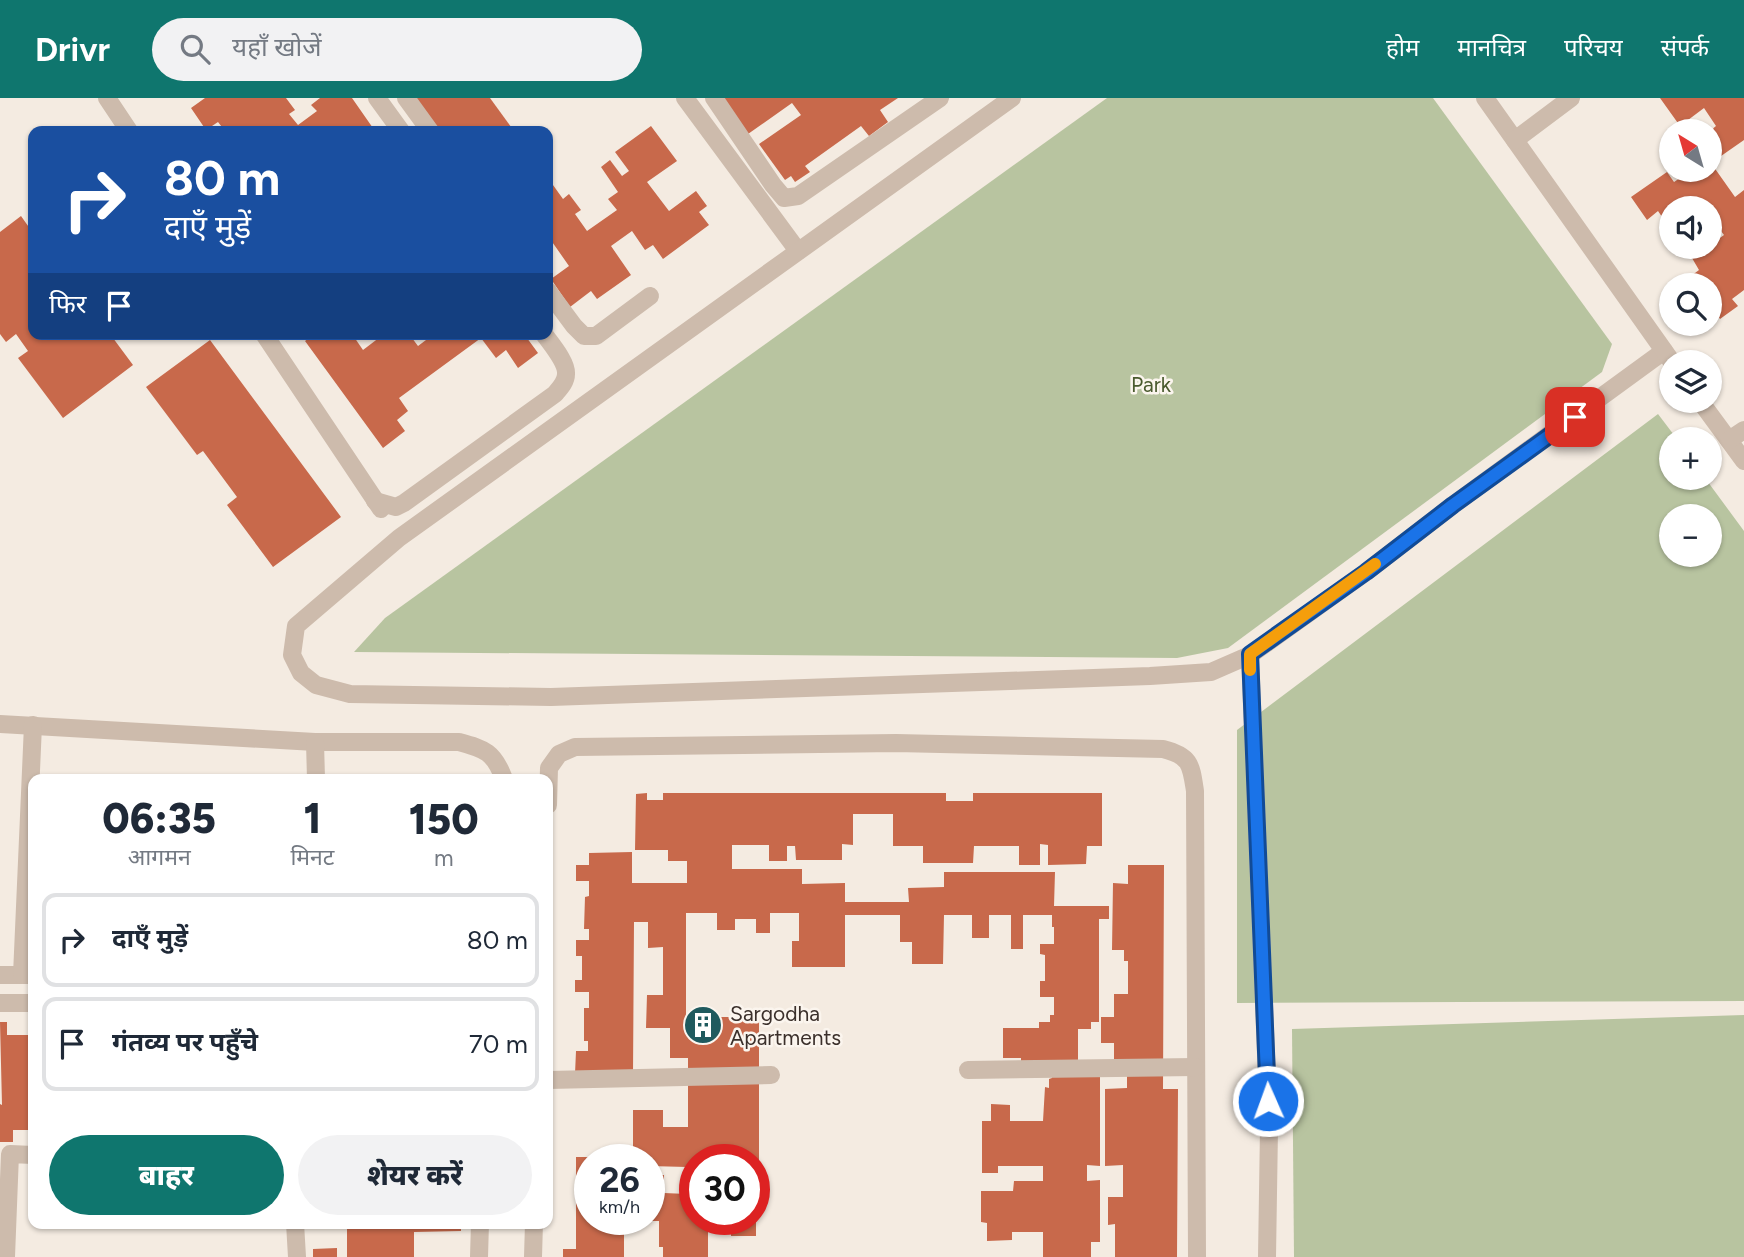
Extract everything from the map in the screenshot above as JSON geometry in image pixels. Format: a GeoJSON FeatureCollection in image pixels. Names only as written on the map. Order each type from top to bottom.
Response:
{"type":"FeatureCollection","features":[{"type":"Feature","properties":{"kind":"street"},"geometry":{"type":"LineString","coordinates":[[107,98],[126,126]]}},
{"type":"Feature","properties":{"kind":"street"},"geometry":{"type":"LineString","coordinates":[[377,98],[397,126]]}},
{"type":"Feature","properties":{"kind":"street"},"geometry":{"type":"LineString","coordinates":[[406,98],[426,126]]}},
{"type":"Feature","properties":{"kind":"street"},"geometry":{"type":"LineString","coordinates":[[685,98],[798,251]]}},
{"type":"Feature","properties":{"kind":"street"},"geometry":{"type":"LineString","coordinates":[[714,98],[784,198],[798,196],[940,98]]}},
{"type":"Feature","properties":{"kind":"street"},"geometry":{"type":"LineString","coordinates":[[1485,98],[1663,350]]}},
{"type":"Feature","properties":{"kind":"street"},"geometry":{"type":"LineString","coordinates":[[1514,140],[1571,98]]}},
{"type":"Feature","properties":{"kind":"street"},"geometry":{"type":"LineString","coordinates":[[1006,100],[379,555],[296,626],[292,655],[301,673],[316,685],[350,694],[551,697],[1211,672],[1250,654],[1366,572],[1453,505],[1659,363]]}},
{"type":"Feature","properties":{"kind":"street"},"geometry":{"type":"LineString","coordinates":[[553,298],[584,336],[596,335],[650,296]]}},
{"type":"Feature","properties":{"kind":"street"},"geometry":{"type":"LineString","coordinates":[[268,340],[379,506],[404,503],[555,394],[564,384],[567,373],[548,340]]}},
{"type":"Feature","properties":{"kind":"street"},"geometry":{"type":"LineString","coordinates":[[1713,413],[1737,435],[1744,461]]}},
{"type":"Feature","properties":{"kind":"street"},"geometry":{"type":"LineString","coordinates":[[1250,654],[1269,1129],[1267,1257]]}},
{"type":"Feature","properties":{"kind":"street"},"geometry":{"type":"LineString","coordinates":[[0,724],[315,742],[459,742],[479,748],[496,759],[502,774]]}},
{"type":"Feature","properties":{"kind":"street"},"geometry":{"type":"LineString","coordinates":[[32,774],[33,725]]}},
{"type":"Feature","properties":{"kind":"street"},"geometry":{"type":"LineString","coordinates":[[315,742],[316,774]]}},
{"type":"Feature","properties":{"kind":"street"},"geometry":{"type":"LineString","coordinates":[[550,774],[550,768],[559,754],[575,747],[896,743],[1163,749],[1179,753],[1191,767],[1195,791],[1198,1257]]}},
{"type":"Feature","properties":{"kind":"street"},"geometry":{"type":"LineString","coordinates":[[0,975],[27,975],[28,933]]}},
{"type":"Feature","properties":{"kind":"street"},"geometry":{"type":"LineString","coordinates":[[0,1003],[28,1003]]}},
{"type":"Feature","properties":{"kind":"street"},"geometry":{"type":"LineString","coordinates":[[968,1070],[1196,1066]]}},
{"type":"Feature","properties":{"kind":"street"},"geometry":{"type":"LineString","coordinates":[[553,1080],[771,1075]]}},
{"type":"Feature","properties":{"kind":"street"},"geometry":{"type":"LineString","coordinates":[[6,1257],[5,1153],[28,1155]]}},
{"type":"Feature","properties":{"kind":"street"},"geometry":{"type":"LineString","coordinates":[[295,1229],[297,1257]]}},
{"type":"Feature","properties":{"kind":"street"},"geometry":{"type":"LineString","coordinates":[[480,1229],[480,1257]]}},
{"type":"Feature","properties":{"kind":"street"},"geometry":{"type":"LineString","coordinates":[[533,1257],[534,1229]]}},
{"type":"Feature","properties":{"kind":"green space","name":"Park"},"geometry":{"type":"Polygon","coordinates":[[[1107,98],[1433,98],[1612,344],[1602,372],[1228,648],[1177,658],[354,652],[385,618],[1107,98]]]}},
{"type":"Feature","properties":{"kind":"green space"},"geometry":{"type":"Polygon","coordinates":[[[1658,414],[1668,427],[1659,427],[1659,490],[1714,490],[1744,531],[1744,1001],[1237,1003],[1237,730],[1658,414]]]}},
{"type":"Feature","properties":{"kind":"green space"},"geometry":{"type":"Polygon","coordinates":[[[1744,1015],[1744,1257],[1294,1257],[1292,1029],[1744,1015]]]}},
{"type":"Feature","properties":{"kind":"building"},"geometry":{"type":"Polygon","coordinates":[[[205,98],[286,98],[295,110],[289,114],[298,125],[317,111],[311,105],[320,98],[352,98],[372,126],[221,126],[218,122],[212,126],[203,126],[191,108],[205,98]]]}},
{"type":"Feature","properties":{"kind":"building"},"geometry":{"type":"Polygon","coordinates":[[[416,98],[490,98],[510,126],[436,126],[416,98]]]}},
{"type":"Feature","properties":{"kind":"building"},"geometry":{"type":"Polygon","coordinates":[[[723,98],[898,98],[880,110],[888,122],[869,136],[861,126],[805,166],[810,172],[795,182],[791,176],[785,180],[759,144],[801,115],[792,103],[748,134],[723,98]]]}},
{"type":"Feature","properties":{"kind":"building"},"geometry":{"type":"Polygon","coordinates":[[[1660,98],[1744,98],[1744,140],[1722,155],[1722,119],[1711,119],[1704,108],[1689,119],[1675,119],[1660,98]]]}},
{"type":"Feature","properties":{"kind":"building"},"geometry":{"type":"Polygon","coordinates":[[[651,126],[677,161],[647,182],[669,211],[696,191],[707,206],[699,212],[709,225],[663,259],[653,245],[645,250],[632,231],[611,246],[631,275],[597,299],[591,291],[570,307],[553,282],[553,278],[569,266],[553,243],[553,185],[563,199],[569,194],[581,210],[575,214],[587,231],[617,210],[608,199],[618,192],[601,167],[610,160],[622,176],[629,171],[615,152],[651,126]]]}},
{"type":"Feature","properties":{"kind":"building"},"geometry":{"type":"Polygon","coordinates":[[[1659,178],[1659,182],[1722,182],[1722,179],[1735,197],[1744,190],[1744,290],[1732,299],[1738,306],[1722,318],[1722,273],[1695,273],[1699,270],[1693,259],[1722,259],[1722,196],[1659,196],[1659,212],[1647,220],[1631,197],[1659,178]]]}},
{"type":"Feature","properties":{"kind":"building"},"geometry":{"type":"Polygon","coordinates":[[[21,216],[28,226],[28,340],[114,340],[133,365],[63,418],[18,358],[28,351],[16,334],[6,342],[0,334],[0,232],[21,216]]]}},
{"type":"Feature","properties":{"kind":"building"},"geometry":{"type":"Polygon","coordinates":[[[210,340],[341,517],[273,567],[227,505],[237,497],[203,451],[197,455],[146,387],[210,340]]]}},
{"type":"Feature","properties":{"kind":"building"},"geometry":{"type":"Polygon","coordinates":[[[356,340],[363,350],[376,340],[414,340],[418,346],[426,340],[478,340],[399,398],[408,411],[397,420],[405,431],[383,448],[305,341],[356,340]]]}},
{"type":"Feature","properties":{"kind":"building"},"geometry":{"type":"Polygon","coordinates":[[[482,340],[528,340],[538,353],[518,368],[506,350],[496,358],[482,340]]]}},
{"type":"Feature","properties":{"kind":"building","name":"Sargodha Apartments"},"geometry":{"type":"Polygon","coordinates":[[[647,793],[647,800],[663,800],[663,793],[946,793],[946,801],[973,801],[973,793],[1102,793],[1102,846],[1087,846],[1086,864],[1048,865],[1048,845],[1040,844],[1040,865],[1019,865],[1019,846],[974,846],[973,863],[923,863],[923,846],[893,846],[893,814],[853,814],[853,845],[842,844],[842,860],[796,860],[795,846],[787,846],[787,861],[769,861],[769,845],[732,845],[732,869],[802,869],[802,884],[845,883],[845,902],[909,902],[908,888],[944,887],[944,872],[1055,872],[1054,906],[1109,906],[1109,919],[1099,919],[1099,1022],[1091,1022],[1091,1029],[1078,1029],[1078,1060],[1100,1074],[1100,1166],[1087,1165],[1087,1181],[1100,1180],[1100,1242],[1091,1242],[1091,1257],[1043,1257],[1043,1232],[1012,1232],[1012,1240],[987,1241],[987,1223],[981,1222],[981,1191],[1013,1191],[1014,1181],[1043,1181],[1043,1166],[998,1166],[998,1173],[982,1173],[982,1121],[991,1121],[991,1104],[1010,1105],[1010,1121],[1043,1121],[1045,1087],[1049,1088],[1052,1068],[1021,1068],[1021,1058],[1003,1058],[1003,1028],[1039,1028],[1039,1022],[1050,1022],[1050,1015],[1054,1015],[1054,997],[1040,997],[1040,981],[1045,981],[1045,955],[1040,954],[1040,944],[1054,944],[1052,915],[1023,915],[1023,949],[1011,949],[1011,915],[989,915],[989,938],[972,938],[972,915],[944,915],[943,964],[912,964],[912,942],[900,942],[900,915],[845,915],[845,967],[792,967],[792,941],[799,941],[799,913],[770,913],[770,933],[756,933],[756,919],[735,919],[735,930],[717,930],[717,913],[686,913],[686,1017],[759,1017],[759,1144],[679,1144],[679,1167],[665,1166],[665,1144],[633,1144],[633,1110],[663,1110],[663,1127],[688,1127],[688,1058],[670,1058],[670,1028],[646,1028],[647,995],[663,995],[663,947],[648,948],[648,922],[634,922],[633,1075],[575,1074],[576,1051],[588,1051],[588,1041],[584,1041],[584,1008],[589,1008],[589,992],[575,992],[575,980],[582,980],[582,956],[576,956],[576,940],[589,940],[589,929],[584,929],[585,897],[589,896],[589,881],[576,881],[576,865],[589,865],[589,853],[632,852],[632,883],[687,883],[687,861],[668,861],[668,850],[635,850],[636,794],[647,793]]]}},
{"type":"Feature","properties":{"kind":"building"},"geometry":{"type":"Polygon","coordinates":[[[1128,865],[1164,865],[1163,1089],[1178,1089],[1177,1257],[1115,1257],[1115,1224],[1108,1225],[1108,1197],[1123,1197],[1123,1165],[1105,1166],[1105,1089],[1127,1088],[1127,1072],[1114,1062],[1114,1043],[1101,1043],[1101,1017],[1114,1017],[1114,994],[1128,994],[1128,961],[1124,961],[1124,950],[1112,950],[1113,883],[1128,884],[1128,865]]]}},
{"type":"Feature","properties":{"kind":"building"},"geometry":{"type":"Polygon","coordinates":[[[0,1022],[7,1022],[7,1035],[28,1035],[28,1130],[13,1130],[13,1142],[0,1142],[0,1104],[2,1105],[0,1022]]]}},
{"type":"Feature","properties":{"kind":"building","name":"Sargodha Apartments"},"geometry":{"type":"Polygon","coordinates":[[[665,1193],[679,1194],[679,1235],[708,1235],[708,1257],[663,1257],[663,1247],[659,1247],[659,1235],[665,1235],[665,1193]]]}},
{"type":"Feature","properties":{"kind":"building"},"geometry":{"type":"Polygon","coordinates":[[[347,1229],[461,1229],[414,1232],[414,1257],[347,1257],[347,1229]]]}},
{"type":"Feature","properties":{"kind":"building"},"geometry":{"type":"Polygon","coordinates":[[[576,1235],[624,1235],[624,1257],[563,1257],[563,1249],[576,1249],[576,1235]]]}},
{"type":"Feature","properties":{"kind":"building"},"geometry":{"type":"Polygon","coordinates":[[[337,1248],[337,1257],[313,1257],[313,1249],[337,1248]]]}},
{"type":"Feature","properties":{"kind":"slow traffic"},"geometry":{"type":"LineString","coordinates":[[1250,670],[1250,654],[1375,564]]}},
{"type":"Feature","properties":{"kind":"place","name":"Sargodha Apartments"},"geometry":{"type":"Point","coordinates":[703,1025]}},
{"type":"Feature","properties":{"kind":"route"},"geometry":{"type":"LineString","coordinates":[[1268,1101],[1250,654],[1575,417]]}}]}
